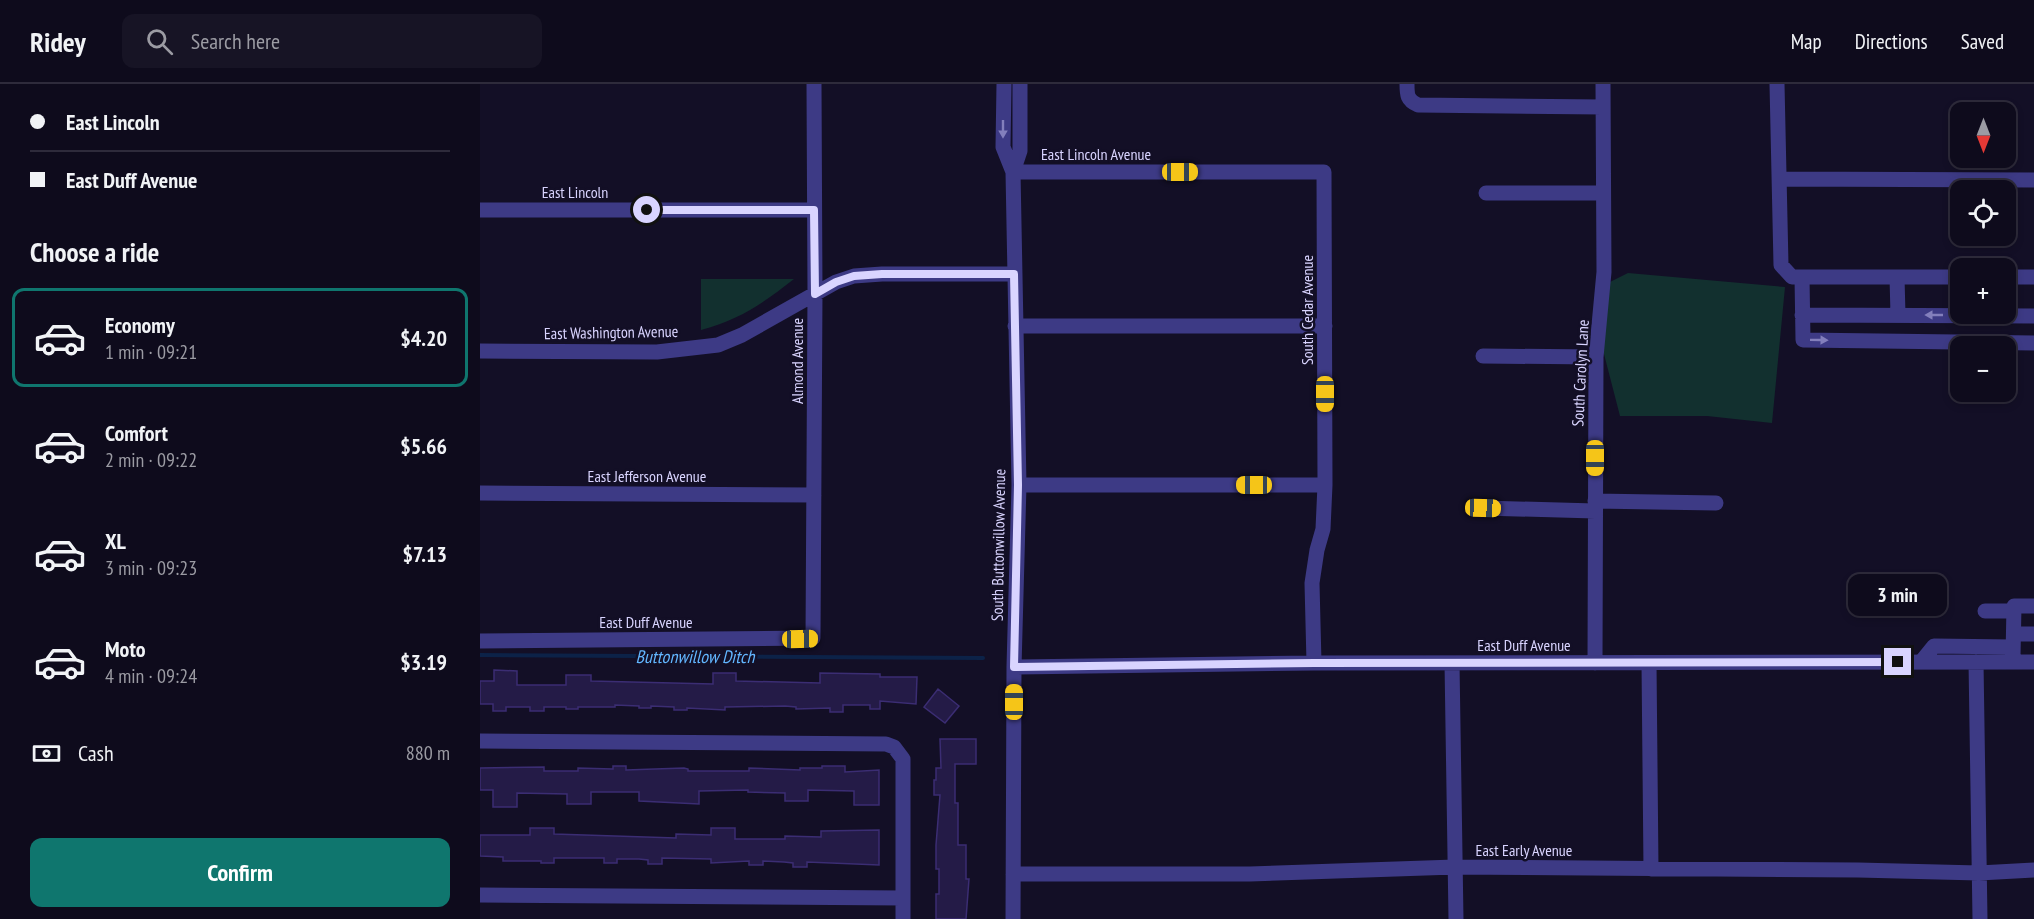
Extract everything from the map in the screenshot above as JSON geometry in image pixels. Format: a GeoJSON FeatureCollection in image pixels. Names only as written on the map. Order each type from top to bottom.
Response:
{"type":"FeatureCollection","features":[{"type":"Feature","properties":{"kind":"street","name":"Almond Avenue"},"geometry":{"type":"LineString","coordinates":[[813,638],[814,84]]}},
{"type":"Feature","properties":{"kind":"street","name":"South Buttonwillow Avenue"},"geometry":{"type":"LineString","coordinates":[[1004,84],[1003,147],[1013,172]]}},
{"type":"Feature","properties":{"kind":"street","name":"South Buttonwillow Avenue"},"geometry":{"type":"LineString","coordinates":[[1013,919],[1014,667],[1018,485],[1013,172],[1020,151],[1020,84]]}},
{"type":"Feature","properties":{"kind":"street"},"geometry":{"type":"LineString","coordinates":[[1407,84],[1407,96],[1410,102],[1418,105],[1603,107]]}},
{"type":"Feature","properties":{"kind":"street","name":"South Carolyn Lane"},"geometry":{"type":"LineString","coordinates":[[1594,663],[1596,357],[1604,272],[1603,84]]}},
{"type":"Feature","properties":{"kind":"street"},"geometry":{"type":"LineString","coordinates":[[1777,84],[1781,265],[1797,277],[1950,277]]}},
{"type":"Feature","properties":{"kind":"street","name":"East Lincoln Avenue"},"geometry":{"type":"LineString","coordinates":[[1013,172],[1324,171]]}},
{"type":"Feature","properties":{"kind":"street","name":"South Cedar Avenue"},"geometry":{"type":"LineString","coordinates":[[1314,663],[1312,583],[1323,529],[1325,485],[1324,171]]}},
{"type":"Feature","properties":{"kind":"street"},"geometry":{"type":"LineString","coordinates":[[1779,179],[2034,180]]}},
{"type":"Feature","properties":{"kind":"street"},"geometry":{"type":"LineString","coordinates":[[1486,193],[1603,193]]}},
{"type":"Feature","properties":{"kind":"street","name":"East Lincoln"},"geometry":{"type":"LineString","coordinates":[[480,210],[814,210]]}},
{"type":"Feature","properties":{"kind":"street","name":"East Washington Avenue"},"geometry":{"type":"LineString","coordinates":[[480,351],[657,352],[718,345],[742,335],[836,282],[854,276],[1014,274]]}},
{"type":"Feature","properties":{"kind":"street"},"geometry":{"type":"LineString","coordinates":[[1797,277],[1803,340],[2034,343]]}},
{"type":"Feature","properties":{"kind":"street"},"geometry":{"type":"LineString","coordinates":[[1897,277],[1898,315]]}},
{"type":"Feature","properties":{"kind":"street"},"geometry":{"type":"LineString","coordinates":[[2016,277],[2034,278]]}},
{"type":"Feature","properties":{"kind":"street"},"geometry":{"type":"LineString","coordinates":[[1802,315],[2034,316]]}},
{"type":"Feature","properties":{"kind":"street"},"geometry":{"type":"LineString","coordinates":[[1015,326],[1325,326]]}},
{"type":"Feature","properties":{"kind":"street"},"geometry":{"type":"LineString","coordinates":[[1483,356],[1596,357]]}},
{"type":"Feature","properties":{"kind":"street"},"geometry":{"type":"LineString","coordinates":[[1018,485],[1325,485]]}},
{"type":"Feature","properties":{"kind":"street","name":"East Jefferson Avenue"},"geometry":{"type":"LineString","coordinates":[[480,493],[814,495]]}},
{"type":"Feature","properties":{"kind":"street"},"geometry":{"type":"LineString","coordinates":[[1483,508],[1716,503]]}},
{"type":"Feature","properties":{"kind":"street"},"geometry":{"type":"LineString","coordinates":[[1985,611],[2034,606]]}},
{"type":"Feature","properties":{"kind":"street"},"geometry":{"type":"LineString","coordinates":[[2013,648],[2014,608]]}},
{"type":"Feature","properties":{"kind":"street"},"geometry":{"type":"LineString","coordinates":[[1921,662],[1934,646],[2013,648],[2034,634]]}},
{"type":"Feature","properties":{"kind":"street","name":"East Duff Avenue"},"geometry":{"type":"LineString","coordinates":[[480,641],[813,638]]}},
{"type":"Feature","properties":{"kind":"street","name":"East Duff Avenue"},"geometry":{"type":"LineString","coordinates":[[1014,667],[1314,663],[1976,662],[2013,648],[2034,663]]}},
{"type":"Feature","properties":{"kind":"street"},"geometry":{"type":"LineString","coordinates":[[1976,662],[1980,919]]}},
{"type":"Feature","properties":{"kind":"street"},"geometry":{"type":"LineString","coordinates":[[1452,663],[1456,919]]}},
{"type":"Feature","properties":{"kind":"street"},"geometry":{"type":"LineString","coordinates":[[1648,663],[1651,869]]}},
{"type":"Feature","properties":{"kind":"street"},"geometry":{"type":"LineString","coordinates":[[480,741],[886,744],[894,747],[903,759],[903,919]]}},
{"type":"Feature","properties":{"kind":"street","name":"East Early Avenue"},"geometry":{"type":"LineString","coordinates":[[1013,874],[1250,874],[1455,867],[1979,873],[2034,870]]}},
{"type":"Feature","properties":{"kind":"street"},"geometry":{"type":"LineString","coordinates":[[480,895],[903,898]]}},
{"type":"Feature","properties":{"kind":"green space"},"geometry":{"type":"Polygon","coordinates":[[[1628,273],[1785,287],[1772,423],[1707,416],[1620,416],[1597,327],[1606,284],[1628,273]]]}},
{"type":"Feature","properties":{"kind":"green space"},"geometry":{"type":"Polygon","coordinates":[[[701,279],[794,279],[750,310],[728,321],[701,330],[701,279]]]}},
{"type":"Feature","properties":{"kind":"building"},"geometry":{"type":"Polygon","coordinates":[[[494,670],[517,671],[517,685],[566,685],[566,675],[591,675],[591,681],[713,684],[713,673],[736,673],[736,681],[820,683],[820,673],[880,674],[880,677],[917,677],[916,704],[880,701],[880,709],[870,709],[870,705],[843,705],[843,712],[830,712],[830,708],[796,709],[796,707],[785,706],[725,707],[725,710],[687,708],[687,710],[674,710],[674,707],[639,708],[639,706],[615,705],[615,707],[578,707],[578,709],[544,707],[544,711],[530,711],[530,707],[506,707],[506,711],[493,711],[493,704],[480,704],[480,681],[494,681],[494,670]]]}},
{"type":"Feature","properties":{"kind":"building"},"geometry":{"type":"Polygon","coordinates":[[[938,689],[959,706],[945,723],[924,707],[938,689]]]}},
{"type":"Feature","properties":{"kind":"building"},"geometry":{"type":"Polygon","coordinates":[[[940,739],[976,739],[976,764],[955,764],[958,845],[966,845],[966,879],[969,879],[966,919],[936,919],[939,869],[936,869],[936,845],[940,795],[934,795],[934,780],[936,780],[936,768],[941,768],[940,739]]]}},
{"type":"Feature","properties":{"kind":"building"},"geometry":{"type":"Polygon","coordinates":[[[613,766],[626,766],[626,770],[684,768],[688,771],[749,771],[749,768],[800,770],[800,768],[822,768],[822,766],[845,766],[845,772],[879,770],[879,805],[854,805],[854,791],[808,790],[808,801],[785,801],[785,793],[748,792],[748,790],[699,791],[699,804],[639,801],[639,792],[591,792],[591,804],[567,804],[567,794],[517,793],[517,807],[493,807],[493,790],[480,790],[480,768],[544,767],[544,771],[578,771],[578,768],[613,769],[613,766]]]}},
{"type":"Feature","properties":{"kind":"building"},"geometry":{"type":"Polygon","coordinates":[[[530,828],[554,828],[554,834],[676,838],[676,834],[711,835],[711,828],[735,828],[735,839],[785,839],[785,836],[821,837],[821,831],[879,830],[879,865],[807,862],[807,867],[793,867],[793,863],[784,862],[763,861],[763,865],[749,865],[749,861],[711,863],[711,859],[662,858],[662,864],[648,864],[648,860],[639,859],[617,859],[617,863],[604,863],[604,858],[554,858],[554,863],[541,863],[541,861],[503,861],[503,857],[480,856],[480,835],[530,835],[530,828]]]}},
{"type":"Feature","properties":{"kind":"waterway","name":"Buttonwillow Ditch"},"geometry":{"type":"LineString","coordinates":[[480,655],[983,658]]}},
{"type":"Feature","properties":{"kind":"route"},"geometry":{"type":"LineString","coordinates":[[647,210],[814,210],[815,294],[836,282],[854,276],[1014,274],[1018,485],[1014,667],[1314,663],[1898,662]]}}]}
